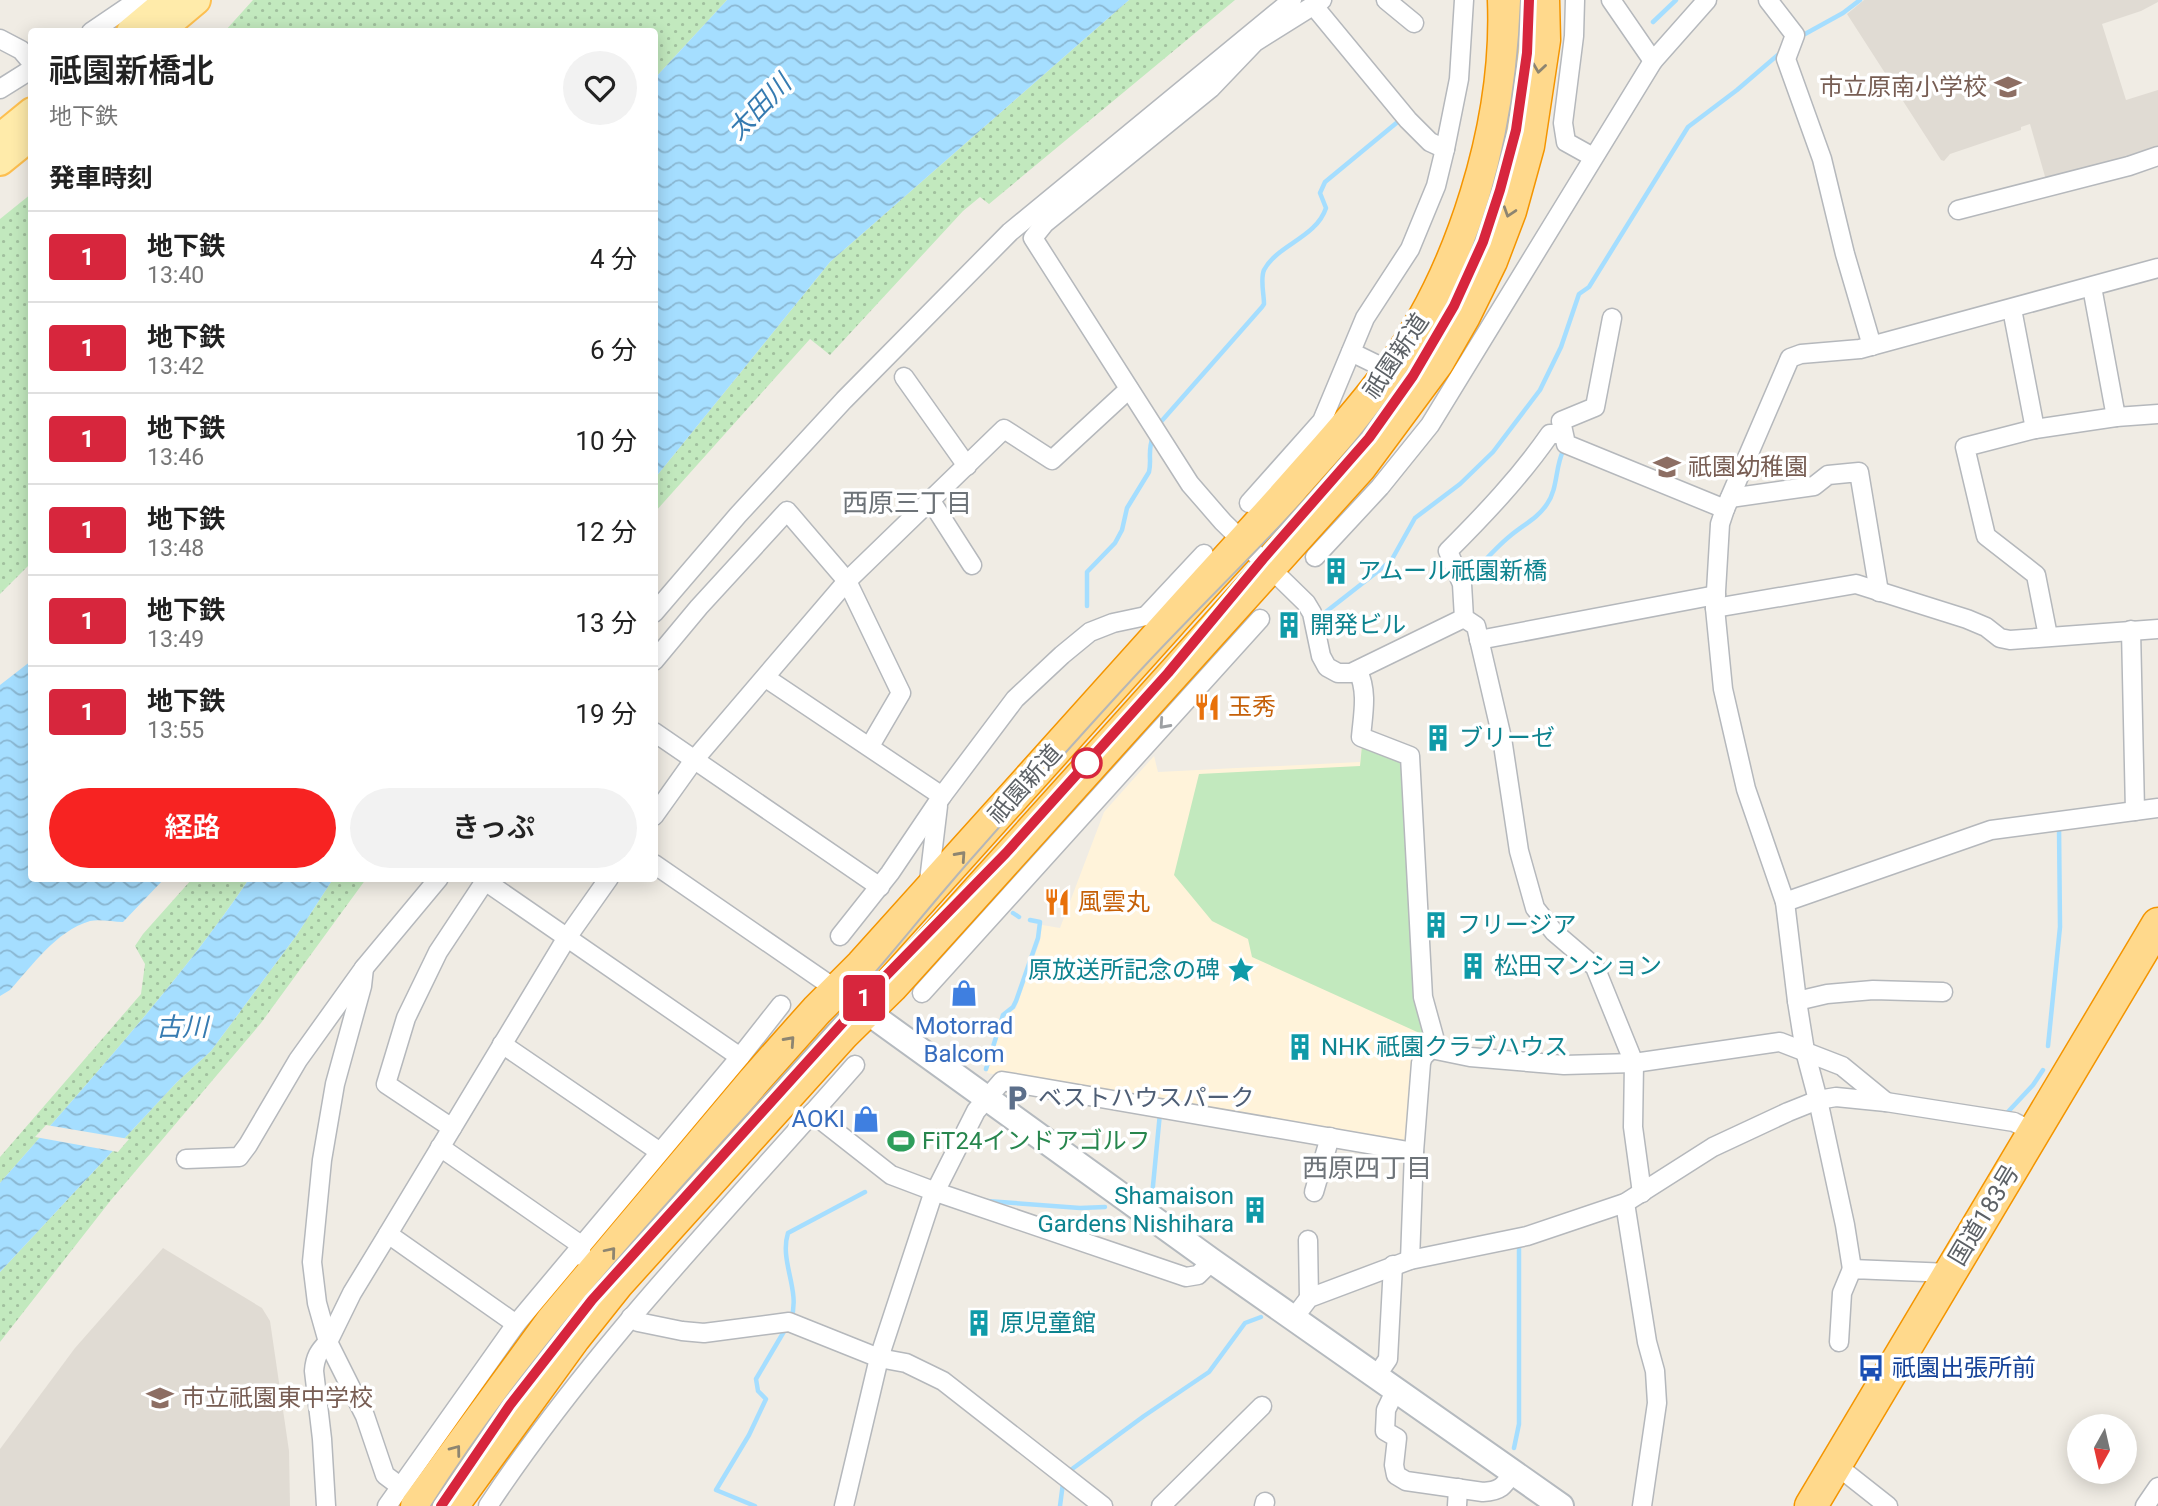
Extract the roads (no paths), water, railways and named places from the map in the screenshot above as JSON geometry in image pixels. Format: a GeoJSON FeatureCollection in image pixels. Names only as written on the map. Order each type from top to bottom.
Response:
{"type":"FeatureCollection","features":[{"type":"Feature","properties":{"kind":"highway","name":"祇園新道"},"geometry":{"type":"LineString","coordinates":[[409,1497],[582,1287],[747,1069],[837,990],[928,893],[1160,617],[1243,543],[1338,436],[1390,371],[1409,343],[1438,288],[1476,200],[1500,80],[1504,0]]}},
{"type":"Feature","properties":{"kind":"highway","name":"祇園新道"},"geometry":{"type":"LineString","coordinates":[[452,1506],[573,1338],[617,1284],[784,1098],[892,986],[1360,467],[1437,363],[1491,261],[1528,146],[1544,40],[1543,0]]}},
{"type":"Feature","properties":{"kind":"highway","name":"国道183号"},"geometry":{"type":"LineString","coordinates":[[1811,1506],[2158,924]]}},
{"type":"Feature","properties":{"kind":"main road"},"geometry":{"type":"LineString","coordinates":[[136,28],[169,0]]}},
{"type":"Feature","properties":{"kind":"main road"},"geometry":{"type":"LineString","coordinates":[[163,28],[196,0]]}},
{"type":"Feature","properties":{"kind":"main road"},"geometry":{"type":"LineString","coordinates":[[0,138],[28,116]]}},
{"type":"Feature","properties":{"kind":"main road"},"geometry":{"type":"LineString","coordinates":[[0,161],[28,138]]}},
{"type":"Feature","properties":{"kind":"street"},"geometry":{"type":"LineString","coordinates":[[97,28],[138,0]]}},
{"type":"Feature","properties":{"kind":"street"},"geometry":{"type":"LineString","coordinates":[[658,608],[738,515],[844,400],[1010,232],[1292,0]]}},
{"type":"Feature","properties":{"kind":"street"},"geometry":{"type":"LineString","coordinates":[[1386,0],[1414,23]]}},
{"type":"Feature","properties":{"kind":"street"},"geometry":{"type":"LineString","coordinates":[[1250,503],[1322,421],[1366,318],[1410,249],[1436,186],[1446,149],[1459,79],[1464,0]]}},
{"type":"Feature","properties":{"kind":"street"},"geometry":{"type":"LineString","coordinates":[[1575,0],[1574,36],[1563,123],[1566,142],[1593,158]]}},
{"type":"Feature","properties":{"kind":"street"},"geometry":{"type":"LineString","coordinates":[[1611,0],[1653,61]]}},
{"type":"Feature","properties":{"kind":"street"},"geometry":{"type":"LineString","coordinates":[[1315,557],[1430,425],[1653,61],[1707,0]]}},
{"type":"Feature","properties":{"kind":"street"},"geometry":{"type":"LineString","coordinates":[[1768,0],[1795,35],[1786,59],[1822,159],[1872,346]]}},
{"type":"Feature","properties":{"kind":"street"},"geometry":{"type":"LineString","coordinates":[[1446,149],[1430,142],[1408,120],[1317,3],[1255,41],[1211,88],[1045,223],[1033,238],[1190,484],[1243,543],[1310,608],[1321,656],[1327,667],[1344,674],[1358,671],[1464,618]]}},
{"type":"Feature","properties":{"kind":"street"},"geometry":{"type":"LineString","coordinates":[[0,39],[21,50],[28,58]]}},
{"type":"Feature","properties":{"kind":"street"},"geometry":{"type":"LineString","coordinates":[[0,89],[28,72]]}},
{"type":"Feature","properties":{"kind":"street"},"geometry":{"type":"LineString","coordinates":[[1958,210],[2158,156]]}},
{"type":"Feature","properties":{"kind":"street"},"geometry":{"type":"LineString","coordinates":[[1839,1342],[1842,1293],[1852,1269],[1845,1224],[1805,1051],[1785,902],[1746,789],[1723,689],[1715,602],[1720,524],[1790,358],[1801,354],[1860,349],[2158,268]]}},
{"type":"Feature","properties":{"kind":"street"},"geometry":{"type":"LineString","coordinates":[[2092,286],[2116,417]]}},
{"type":"Feature","properties":{"kind":"street"},"geometry":{"type":"LineString","coordinates":[[2012,309],[2035,429]]}},
{"type":"Feature","properties":{"kind":"street"},"geometry":{"type":"LineString","coordinates":[[1612,318],[1595,407],[1561,421],[1566,444],[1727,503],[1814,486],[1828,475],[1859,472],[1879,592]]}},
{"type":"Feature","properties":{"kind":"street"},"geometry":{"type":"LineString","coordinates":[[1351,352],[1390,371]]}},
{"type":"Feature","properties":{"kind":"street"},"geometry":{"type":"LineString","coordinates":[[904,377],[967,466]]}},
{"type":"Feature","properties":{"kind":"street"},"geometry":{"type":"LineString","coordinates":[[658,810],[694,761],[847,581],[1004,429],[1052,460],[1129,388]]}},
{"type":"Feature","properties":{"kind":"street"},"geometry":{"type":"LineString","coordinates":[[2048,636],[2036,575],[1986,536],[1965,447],[2035,429],[2116,417],[2158,414]]}},
{"type":"Feature","properties":{"kind":"street"},"geometry":{"type":"LineString","coordinates":[[1464,618],[1462,584],[1448,551],[1526,469],[1550,434],[1562,434]]}},
{"type":"Feature","properties":{"kind":"street"},"geometry":{"type":"LineString","coordinates":[[1360,467],[1383,470],[1404,458]]}},
{"type":"Feature","properties":{"kind":"street"},"geometry":{"type":"LineString","coordinates":[[931,501],[972,565]]}},
{"type":"Feature","properties":{"kind":"street"},"geometry":{"type":"LineString","coordinates":[[658,656],[787,510],[847,581],[901,693],[870,746]]}},
{"type":"Feature","properties":{"kind":"street"},"geometry":{"type":"LineString","coordinates":[[840,936],[880,887],[940,799],[1015,699],[1090,632],[1113,623],[1160,617],[1204,554]]}},
{"type":"Feature","properties":{"kind":"street"},"geometry":{"type":"LineString","coordinates":[[1479,640],[1715,602],[1856,584],[1967,619],[1986,627],[2000,638],[2010,640],[2158,629]]}},
{"type":"Feature","properties":{"kind":"street"},"geometry":{"type":"LineString","coordinates":[[1464,618],[1476,625],[1502,738],[1519,851],[1535,908],[1553,932],[1595,967],[1634,1063],[1633,1127],[1642,1193]]}},
{"type":"Feature","properties":{"kind":"street"},"geometry":{"type":"LineString","coordinates":[[922,993],[1260,619]]}},
{"type":"Feature","properties":{"kind":"street"},"geometry":{"type":"LineString","coordinates":[[2131,631],[2135,811]]}},
{"type":"Feature","properties":{"kind":"street"},"geometry":{"type":"LineString","coordinates":[[1200,643],[1201,683]]}},
{"type":"Feature","properties":{"kind":"street"},"geometry":{"type":"LineString","coordinates":[[1358,671],[1365,696],[1361,737],[1410,756],[1423,997],[1434,1037],[1421,1063],[1402,1262],[1388,1359],[1385,1431],[1397,1438],[1394,1465],[1396,1475],[1406,1481],[1457,1497],[1494,1491],[1504,1486],[1513,1472]]}},
{"type":"Feature","properties":{"kind":"street"},"geometry":{"type":"LineString","coordinates":[[766,678],[870,746],[940,799]]}},
{"type":"Feature","properties":{"kind":"street"},"geometry":{"type":"LineString","coordinates":[[658,736],[880,887]]}},
{"type":"Feature","properties":{"kind":"street"},"geometry":{"type":"LineString","coordinates":[[928,893],[940,799]]}},
{"type":"Feature","properties":{"kind":"street"},"geometry":{"type":"LineString","coordinates":[[1785,902],[1991,830],[2158,808]]}},
{"type":"Feature","properties":{"kind":"street"},"geometry":{"type":"LineString","coordinates":[[658,867],[837,990],[1293,1319],[1387,1382],[1561,1506]]}},
{"type":"Feature","properties":{"kind":"street"},"geometry":{"type":"LineString","coordinates":[[186,1159],[239,1157],[298,1060],[364,968],[436,882]]}},
{"type":"Feature","properties":{"kind":"street"},"geometry":{"type":"LineString","coordinates":[[452,1128],[386,1084],[411,1007],[438,952],[484,882]]}},
{"type":"Feature","properties":{"kind":"street"},"geometry":{"type":"LineString","coordinates":[[490,882],[747,1069]]}},
{"type":"Feature","properties":{"kind":"street"},"geometry":{"type":"LineString","coordinates":[[326,1506],[323,1439],[314,1360],[328,1342],[352,1293],[566,939],[606,882]]}},
{"type":"Feature","properties":{"kind":"street"},"geometry":{"type":"LineString","coordinates":[[968,901],[1004,901]]}},
{"type":"Feature","properties":{"kind":"street"},"geometry":{"type":"LineString","coordinates":[[364,968],[362,986],[335,1084],[322,1160],[312,1262],[317,1303],[328,1342],[365,1416],[385,1475],[409,1497]]}},
{"type":"Feature","properties":{"kind":"street"},"geometry":{"type":"LineString","coordinates":[[1797,1001],[1827,994],[1873,990],[1942,992]]}},
{"type":"Feature","properties":{"kind":"street"},"geometry":{"type":"LineString","coordinates":[[387,1506],[409,1497],[516,1324],[581,1245],[720,1081],[747,1069],[781,1004]]}},
{"type":"Feature","properties":{"kind":"street"},"geometry":{"type":"LineString","coordinates":[[1427,1047],[1470,1057],[1564,1065],[1634,1063],[1780,1042],[1843,1066],[1886,1102]]}},
{"type":"Feature","properties":{"kind":"street"},"geometry":{"type":"LineString","coordinates":[[502,1044],[660,1152]]}},
{"type":"Feature","properties":{"kind":"street"},"geometry":{"type":"LineString","coordinates":[[488,1506],[527,1447],[631,1317],[855,1065]]}},
{"type":"Feature","properties":{"kind":"street"},"geometry":{"type":"LineString","coordinates":[[720,1081],[747,1069]]}},
{"type":"Feature","properties":{"kind":"street"},"geometry":{"type":"LineString","coordinates":[[844,1506],[879,1357],[936,1192],[976,1111],[1002,1081],[1413,1152]]}},
{"type":"Feature","properties":{"kind":"street"},"geometry":{"type":"LineString","coordinates":[[1293,1319],[1309,1298],[1402,1262],[1527,1236],[1625,1203],[1713,1147],[1818,1100],[1836,1097],[1886,1102],[2014,1122],[2033,1132]]}},
{"type":"Feature","properties":{"kind":"street"},"geometry":{"type":"LineString","coordinates":[[784,1098],[790,1137]]}},
{"type":"Feature","properties":{"kind":"street"},"geometry":{"type":"LineString","coordinates":[[812,1113],[891,1175],[936,1192],[1186,1277],[1198,1275],[1212,1261]]}},
{"type":"Feature","properties":{"kind":"street"},"geometry":{"type":"LineString","coordinates":[[1314,1192],[1330,1137]]}},
{"type":"Feature","properties":{"kind":"street"},"geometry":{"type":"LineString","coordinates":[[440,1147],[581,1245]]}},
{"type":"Feature","properties":{"kind":"street"},"geometry":{"type":"LineString","coordinates":[[1625,1203],[1647,1342],[1655,1371],[1657,1403],[1642,1506]]}},
{"type":"Feature","properties":{"kind":"street"},"geometry":{"type":"LineString","coordinates":[[388,1234],[516,1324]]}},
{"type":"Feature","properties":{"kind":"street"},"geometry":{"type":"LineString","coordinates":[[1308,1240],[1309,1298]]}},
{"type":"Feature","properties":{"kind":"street"},"geometry":{"type":"LineString","coordinates":[[581,1245],[582,1287]]}},
{"type":"Feature","properties":{"kind":"street"},"geometry":{"type":"LineString","coordinates":[[1852,1269],[1950,1273]]}},
{"type":"Feature","properties":{"kind":"street"},"geometry":{"type":"LineString","coordinates":[[617,1284],[618,1333]]}},
{"type":"Feature","properties":{"kind":"street"},"geometry":{"type":"LineString","coordinates":[[631,1317],[638,1322],[704,1333],[789,1322],[879,1357],[906,1363],[943,1381],[1103,1506]]}},
{"type":"Feature","properties":{"kind":"street"},"geometry":{"type":"LineString","coordinates":[[1161,1506],[1262,1406]]}},
{"type":"Feature","properties":{"kind":"street"},"geometry":{"type":"LineString","coordinates":[[1836,1465],[1888,1506]]}},
{"type":"Feature","properties":{"kind":"street"},"geometry":{"type":"LineString","coordinates":[[2145,1506],[2158,1487]]}},
{"type":"Feature","properties":{"kind":"water","name":"太田川"},"geometry":{"type":"Polygon","coordinates":[[[727,0],[1129,0],[830,262],[658,474],[658,75],[727,0]]]}},
{"type":"Feature","properties":{"kind":"water"},"geometry":{"type":"Polygon","coordinates":[[[28,663],[28,882],[161,882],[123,922],[90,921],[66,933],[46,950],[10,990],[0,996],[0,685],[28,663]]]}},
{"type":"Feature","properties":{"kind":"water","name":"古川"},"geometry":{"type":"Polygon","coordinates":[[[247,882],[331,882],[296,936],[211,1051],[177,1082],[0,1272],[0,1183],[161,997],[247,882]]]}},
{"type":"Feature","properties":{"kind":"waterway"},"geometry":{"type":"LineString","coordinates":[[1653,22],[1676,0]]}},
{"type":"Feature","properties":{"kind":"waterway"},"geometry":{"type":"LineString","coordinates":[[1805,34],[1843,13],[1860,0]]}},
{"type":"Feature","properties":{"kind":"waterway"},"geometry":{"type":"LineString","coordinates":[[1318,618],[1391,561],[1415,518],[1460,484],[1493,452],[1540,390],[1561,347],[1579,294],[1589,287],[1688,127],[1779,54]]}},
{"type":"Feature","properties":{"kind":"waterway"},"geometry":{"type":"LineString","coordinates":[[1159,424],[1262,307],[1264,270],[1270,261],[1314,227],[1321,218],[1326,208],[1320,193],[1325,182],[1400,120]]}},
{"type":"Feature","properties":{"kind":"waterway"},"geometry":{"type":"LineString","coordinates":[[1087,606],[1087,572],[1115,543],[1122,530],[1127,508],[1149,472],[1153,436]]}},
{"type":"Feature","properties":{"kind":"waterway"},"geometry":{"type":"LineString","coordinates":[[1467,580],[1504,541],[1543,509],[1551,498],[1563,451]]}},
{"type":"Feature","properties":{"kind":"waterway"},"geometry":{"type":"LineString","coordinates":[[2048,1046],[2060,927],[2061,826]]}},
{"type":"Feature","properties":{"kind":"waterway"},"geometry":{"type":"LineString","coordinates":[[1013,913],[1019,917]]}},
{"type":"Feature","properties":{"kind":"waterway"},"geometry":{"type":"LineString","coordinates":[[986,1069],[1003,1015],[1016,1001],[1038,938],[1040,922],[1030,920]]}},
{"type":"Feature","properties":{"kind":"waterway"},"geometry":{"type":"LineString","coordinates":[[2006,1114],[2043,1070]]}},
{"type":"Feature","properties":{"kind":"waterway"},"geometry":{"type":"LineString","coordinates":[[1152,1196],[1160,1113]]}},
{"type":"Feature","properties":{"kind":"waterway"},"geometry":{"type":"LineString","coordinates":[[791,1319],[793,1298],[786,1254],[788,1233],[865,1192]]}},
{"type":"Feature","properties":{"kind":"waterway"},"geometry":{"type":"LineString","coordinates":[[987,1201],[1080,1208],[1105,1207]]}},
{"type":"Feature","properties":{"kind":"waterway"},"geometry":{"type":"LineString","coordinates":[[1514,1448],[1519,1424],[1519,1244]]}},
{"type":"Feature","properties":{"kind":"waterway"},"geometry":{"type":"LineString","coordinates":[[1068,1472],[1209,1372],[1245,1323],[1261,1317]]}},
{"type":"Feature","properties":{"kind":"waterway"},"geometry":{"type":"LineString","coordinates":[[755,1506],[716,1490],[749,1435],[766,1399],[758,1391],[756,1379],[786,1328]]}},
{"type":"Feature","properties":{"kind":"waterway"},"geometry":{"type":"LineString","coordinates":[[1060,1506],[1063,1483]]}},
{"type":"Feature","properties":{"kind":"tram line"},"geometry":{"type":"LineString","coordinates":[[431,1506],[475,1440],[523,1376],[624,1253],[854,996],[1061,758],[1151,659],[1312,491],[1386,402],[1419,354],[1448,303],[1479,231],[1509,117],[1521,0]]}},
{"type":"Feature","properties":{"kind":"tram line"},"geometry":{"type":"LineString","coordinates":[[879,982],[990,871],[1168,673],[1269,552]]}},
{"type":"Feature","properties":{"kind":"metro line","name":"1"},"geometry":{"type":"LineString","coordinates":[[441,1506],[510,1405],[592,1300],[875,987],[990,871],[1168,673],[1369,438],[1413,376],[1454,306],[1483,242],[1516,130],[1527,53],[1529,0]]}},
{"type":"Feature","properties":{"kind":"place","name":"市立原南小学校"},"geometry":{"type":"Point","coordinates":[2008,87]}},
{"type":"Feature","properties":{"kind":"place","name":"祇園幼稚園"},"geometry":{"type":"Point","coordinates":[1667,467]}},
{"type":"Feature","properties":{"kind":"place","name":"アムール祇園新橋"},"geometry":{"type":"Point","coordinates":[1336,571]}},
{"type":"Feature","properties":{"kind":"place","name":"開発ビル"},"geometry":{"type":"Point","coordinates":[1289,625]}},
{"type":"Feature","properties":{"kind":"place","name":"玉秀"},"geometry":{"type":"Point","coordinates":[1207,707]}},
{"type":"Feature","properties":{"kind":"place","name":"ブリーゼ"},"geometry":{"type":"Point","coordinates":[1438,738]}},
{"type":"Feature","properties":{"kind":"place","name":"風雲丸"},"geometry":{"type":"Point","coordinates":[1057,902]}},
{"type":"Feature","properties":{"kind":"place","name":"フリージア"},"geometry":{"type":"Point","coordinates":[1436,925]}},
{"type":"Feature","properties":{"kind":"place","name":"松田マンション"},"geometry":{"type":"Point","coordinates":[1473,966]}},
{"type":"Feature","properties":{"kind":"place","name":"原放送所記念の碑"},"geometry":{"type":"Point","coordinates":[1241,970]}},
{"type":"Feature","properties":{"kind":"place","name":"Motorrad Balcom"},"geometry":{"type":"Point","coordinates":[964,993]}},
{"type":"Feature","properties":{"kind":"place","name":"NHK 祇園クラブハウス"},"geometry":{"type":"Point","coordinates":[1300,1047]}},
{"type":"Feature","properties":{"kind":"place","name":"ベストハウスパーク"},"geometry":{"type":"Point","coordinates":[1017,1098]}},
{"type":"Feature","properties":{"kind":"place","name":"AOKI"},"geometry":{"type":"Point","coordinates":[866,1119]}},
{"type":"Feature","properties":{"kind":"place","name":"FiT24インドアゴルフ"},"geometry":{"type":"Point","coordinates":[901,1141]}},
{"type":"Feature","properties":{"kind":"place","name":"Shamaison Gardens Nishihara"},"geometry":{"type":"Point","coordinates":[1255,1210]}},
{"type":"Feature","properties":{"kind":"place","name":"原児童館"},"geometry":{"type":"Point","coordinates":[979,1323]}},
{"type":"Feature","properties":{"kind":"place","name":"祇園出張所前"},"geometry":{"type":"Point","coordinates":[1871,1368]}},
{"type":"Feature","properties":{"kind":"place","name":"市立祇園東中学校"},"geometry":{"type":"Point","coordinates":[160,1398]}},
{"type":"Feature","properties":{"kind":"district","name":"西原三丁目"},"geometry":{"type":"Point","coordinates":[907,503]}},
{"type":"Feature","properties":{"kind":"district","name":"西原四丁目"},"geometry":{"type":"Point","coordinates":[1367,1168]}}]}
